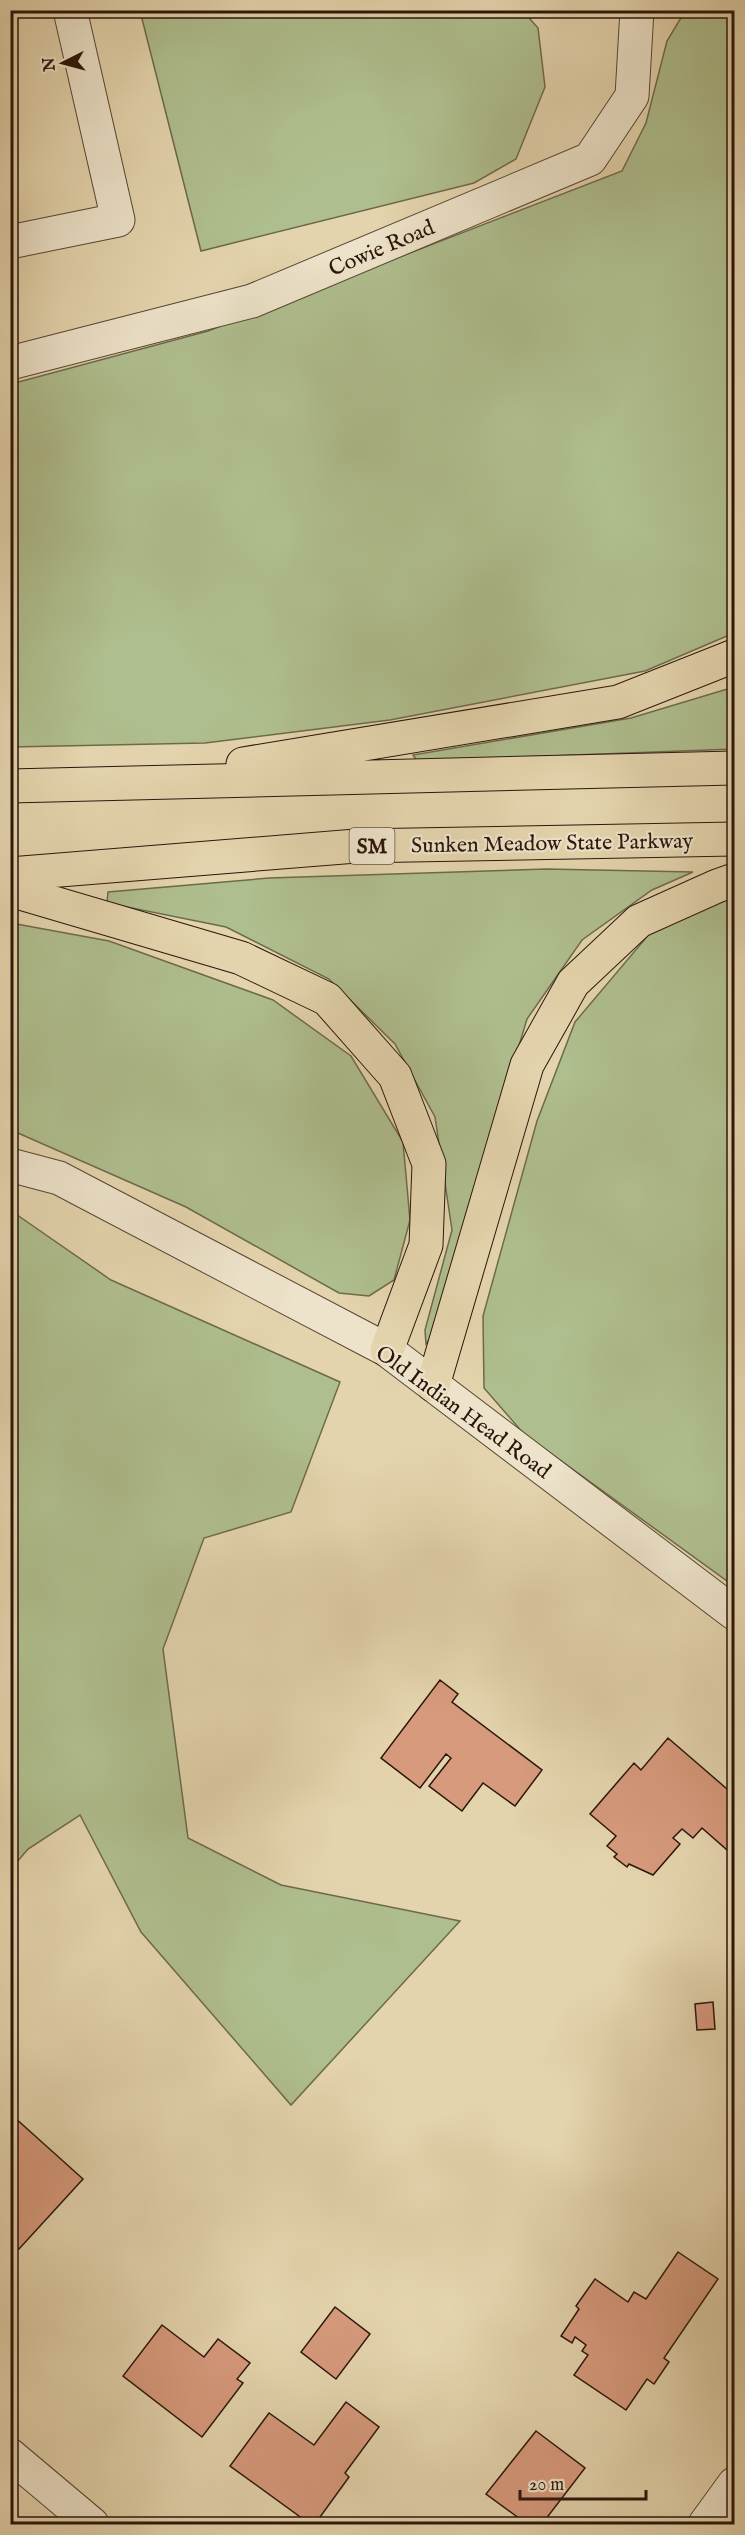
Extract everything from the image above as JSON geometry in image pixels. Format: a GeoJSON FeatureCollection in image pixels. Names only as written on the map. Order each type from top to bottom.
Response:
{"type":"FeatureCollection","features":[{"type":"Feature","properties":{"kind":"highway"},"geometry":{"type":"LineString","coordinates":[[120,784],[618,702],[735,656]]}},
{"type":"Feature","properties":{"kind":"highway"},"geometry":{"type":"LineString","coordinates":[[10,786],[735,768]]}},
{"type":"Feature","properties":{"kind":"highway","name":"Sunken Meadow State Parkway"},"geometry":{"type":"LineString","coordinates":[[10,874],[356,846],[735,839]]}},
{"type":"Feature","properties":{"kind":"highway"},"geometry":{"type":"LineString","coordinates":[[433,1385],[527,1065],[573,982],[639,921],[717,885],[735,880]]}},
{"type":"Feature","properties":{"kind":"highway"},"geometry":{"type":"LineString","coordinates":[[10,890],[241,958],[327,999],[395,1076],[429,1164],[429,1175],[426,1245],[387,1350]]}},
{"type":"Feature","properties":{"kind":"street"},"geometry":{"type":"LineString","coordinates":[[10,242],[118,220],[70,10]]}},
{"type":"Feature","properties":{"kind":"street","name":"Cowie Road"},"geometry":{"type":"LineString","coordinates":[[10,363],[252,301],[590,159],[632,96],[638,10]]}},
{"type":"Feature","properties":{"kind":"street","name":"Old Indian Head Road"},"geometry":{"type":"LineString","coordinates":[[10,1165],[59,1178],[387,1350],[735,1614]]}},
{"type":"Feature","properties":{"kind":"street"},"geometry":{"type":"LineString","coordinates":[[10,2455],[92,2524]]}},
{"type":"Feature","properties":{"kind":"street"},"geometry":{"type":"LineString","coordinates":[[705,2524],[735,2484]]}},
{"type":"Feature","properties":{"kind":"green space"},"geometry":{"type":"Polygon","coordinates":[[[140,11],[523,11],[538,28],[545,87],[516,159],[474,183],[201,251],[140,11]]]}},
{"type":"Feature","properties":{"kind":"green space"},"geometry":{"type":"Polygon","coordinates":[[[685,11],[734,11],[734,633],[645,671],[390,720],[205,743],[11,747],[11,384],[208,331],[622,171],[646,123],[667,41],[685,11]]]}},
{"type":"Feature","properties":{"kind":"green space"},"geometry":{"type":"Polygon","coordinates":[[[734,687],[734,749],[417,761],[413,755],[631,718],[734,687]]]}},
{"type":"Feature","properties":{"kind":"green space"},"geometry":{"type":"Polygon","coordinates":[[[546,869],[693,872],[652,890],[582,940],[527,1019],[432,1336],[426,1344],[425,1330],[452,1230],[435,1117],[395,1044],[329,979],[226,927],[107,903],[108,892],[269,878],[546,869]]]}},
{"type":"Feature","properties":{"kind":"green space"},"geometry":{"type":"Polygon","coordinates":[[[734,895],[734,1586],[524,1434],[484,1388],[483,1316],[537,1121],[575,1022],[650,933],[734,895]]]}},
{"type":"Feature","properties":{"kind":"green space"},"geometry":{"type":"Polygon","coordinates":[[[11,923],[109,941],[273,1000],[351,1056],[403,1142],[410,1220],[394,1280],[369,1296],[339,1293],[186,1207],[11,1130],[11,923]]]}},
{"type":"Feature","properties":{"kind":"green space"},"geometry":{"type":"Polygon","coordinates":[[[10,1210],[111,1280],[340,1382],[291,1512],[204,1538],[163,1649],[188,1838],[281,1885],[460,1921],[291,2105],[141,1932],[80,1815],[28,1849],[11,1869],[10,1210]]]}},
{"type":"Feature","properties":{"kind":"building"},"geometry":{"type":"Polygon","coordinates":[[[440,1680],[458,1694],[452,1702],[542,1770],[515,1806],[483,1783],[462,1811],[429,1786],[451,1758],[446,1754],[420,1788],[381,1758],[440,1680]]]}},
{"type":"Feature","properties":{"kind":"building"},"geometry":{"type":"Polygon","coordinates":[[[668,1738],[734,1795],[734,1856],[702,1828],[693,1838],[682,1829],[673,1838],[680,1844],[653,1875],[629,1864],[627,1867],[614,1857],[617,1854],[607,1846],[616,1836],[590,1814],[634,1763],[641,1770],[668,1738]]]}},
{"type":"Feature","properties":{"kind":"building"},"geometry":{"type":"Polygon","coordinates":[[[713,2002],[715,2029],[697,2030],[695,2004],[713,2002]]]}},
{"type":"Feature","properties":{"kind":"building"},"geometry":{"type":"Polygon","coordinates":[[[14,2117],[83,2179],[19,2249],[10,2241],[10,2121],[14,2117]]]}},
{"type":"Feature","properties":{"kind":"building"},"geometry":{"type":"Polygon","coordinates":[[[678,2252],[718,2279],[664,2358],[669,2362],[654,2384],[647,2379],[626,2410],[574,2375],[588,2355],[582,2351],[586,2345],[575,2337],[572,2343],[561,2336],[579,2309],[576,2306],[595,2279],[628,2302],[634,2292],[646,2299],[678,2252]]]}},
{"type":"Feature","properties":{"kind":"building"},"geometry":{"type":"Polygon","coordinates":[[[335,2307],[370,2334],[336,2379],[301,2352],[335,2307]]]}},
{"type":"Feature","properties":{"kind":"building"},"geometry":{"type":"Polygon","coordinates":[[[162,2325],[204,2357],[218,2339],[250,2363],[237,2379],[243,2383],[202,2437],[123,2376],[162,2325]]]}},
{"type":"Feature","properties":{"kind":"building"},"geometry":{"type":"Polygon","coordinates":[[[346,2402],[379,2427],[345,2473],[349,2477],[315,2524],[310,2524],[230,2466],[269,2413],[314,2445],[346,2402]]]}},
{"type":"Feature","properties":{"kind":"building"},"geometry":{"type":"Polygon","coordinates":[[[536,2431],[585,2468],[542,2524],[527,2524],[486,2494],[536,2431]]]}}]}
